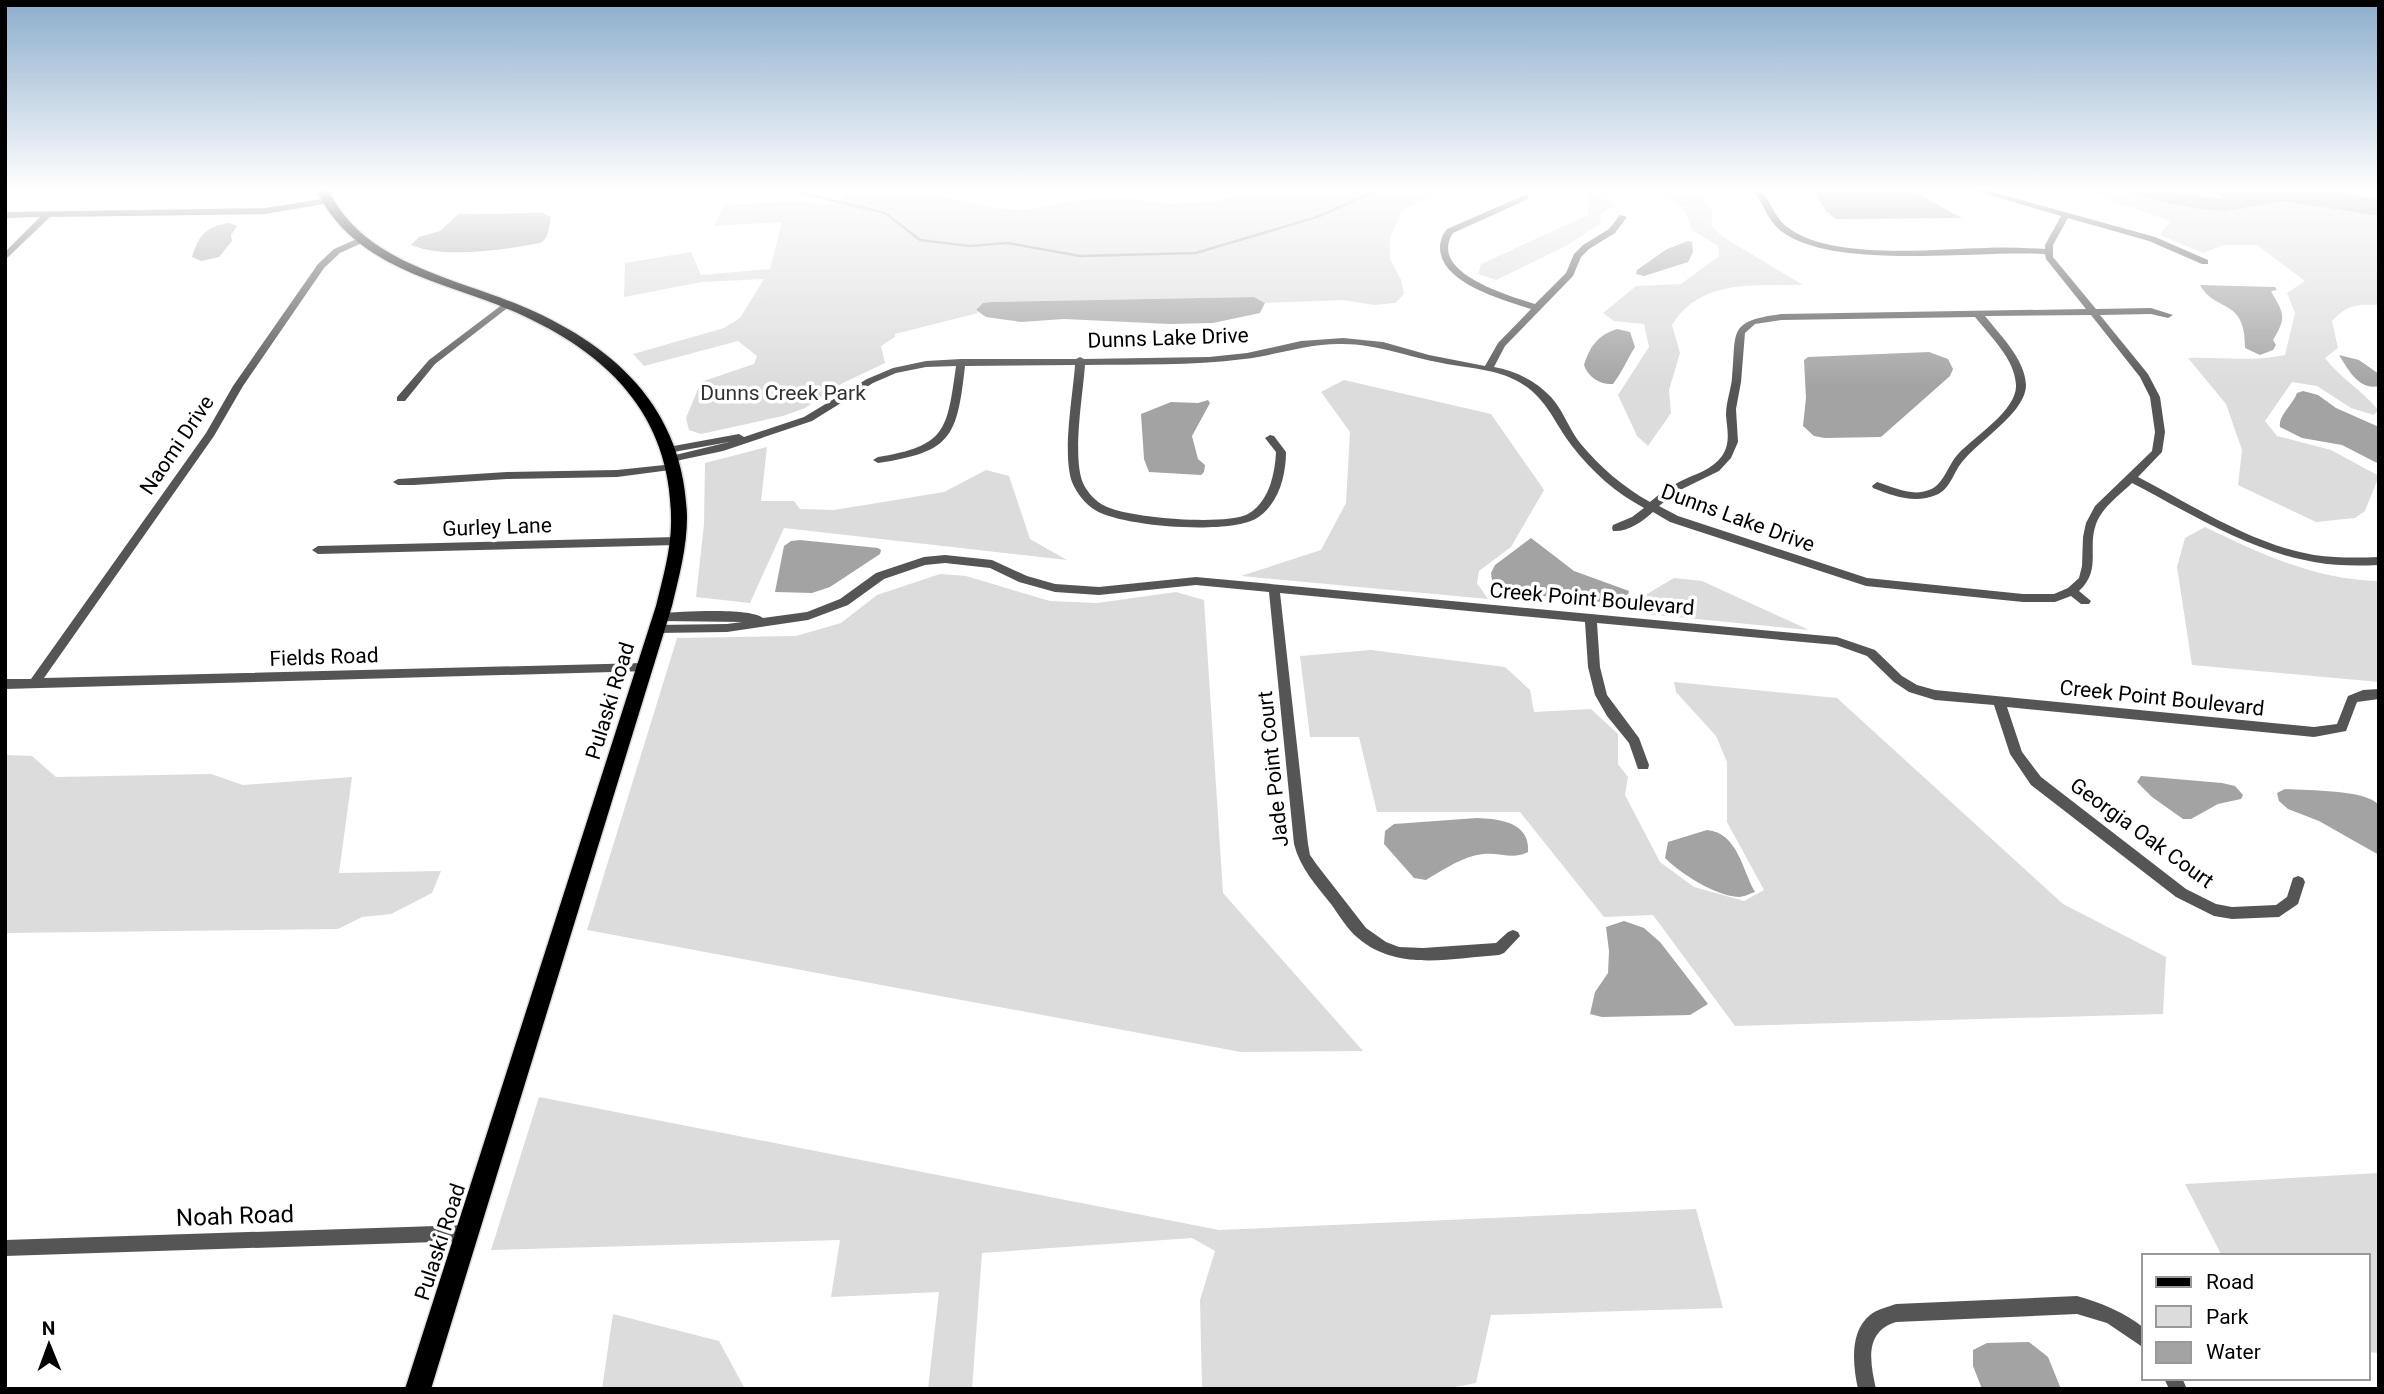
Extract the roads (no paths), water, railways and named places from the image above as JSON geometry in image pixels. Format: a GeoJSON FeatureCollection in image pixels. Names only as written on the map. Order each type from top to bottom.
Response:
{"type":"FeatureCollection","features":[{"type":"Feature","properties":{"kind":"main road","name":"Pulaski Road"},"geometry":{"type":"LineString","coordinates":[[389,256],[404,265],[507,304],[576,337],[613,365],[649,408],[671,459],[679,499],[675,562],[658,623],[418,1389]]}},
{"type":"Feature","properties":{"kind":"street","name":"Naomi Drive"},"geometry":{"type":"LineString","coordinates":[[34,684],[210,434],[251,365],[321,266],[332,256]]}},
{"type":"Feature","properties":{"kind":"street"},"geometry":{"type":"LineString","coordinates":[[1446,256],[1450,267],[1466,281],[1537,308]]}},
{"type":"Feature","properties":{"kind":"street"},"geometry":{"type":"LineString","coordinates":[[1489,368],[1501,345],[1570,275],[1577,256]]}},
{"type":"Feature","properties":{"kind":"street"},"geometry":{"type":"LineString","coordinates":[[2051,256],[2092,312],[2145,376],[2155,397],[2160,444],[2150,461],[2099,509],[2091,523],[2088,566],[2084,580],[2072,591],[2085,601]]}},
{"type":"Feature","properties":{"kind":"street"},"geometry":{"type":"LineString","coordinates":[[2191,256],[2205,262]]}},
{"type":"Feature","properties":{"kind":"street"},"geometry":{"type":"LineString","coordinates":[[401,399],[432,362],[507,304]]}},
{"type":"Feature","properties":{"kind":"street"},"geometry":{"type":"LineString","coordinates":[[1617,528],[1635,523],[1671,490],[1713,472],[1723,463],[1732,444],[1731,405],[1737,386],[1736,342],[1739,332],[1746,326],[1768,318],[1781,317],[2151,311],[2168,315]]}},
{"type":"Feature","properties":{"kind":"street"},"geometry":{"type":"LineString","coordinates":[[1877,486],[1903,495],[1917,496],[1940,489],[1969,447],[2015,405],[2020,397],[2020,375],[1978,313]]}},
{"type":"Feature","properties":{"kind":"street","name":"Dunns Lake Drive"},"geometry":{"type":"LineString","coordinates":[[398,482],[441,482],[521,474],[586,476],[719,449],[808,419],[870,381],[893,371],[926,364],[1209,360],[1247,356],[1301,344],[1343,341],[1383,345],[1428,358],[1489,368],[1514,376],[1537,390],[1553,408],[1585,456],[1603,475],[1620,489],[1653,508],[1694,526],[1866,582],[2032,599],[2055,598],[2072,591]]}},
{"type":"Feature","properties":{"kind":"street"},"geometry":{"type":"LineString","coordinates":[[1080,360],[1075,475],[1091,503],[1101,510],[1117,515],[1210,524],[1239,522],[1261,508],[1279,480],[1282,452],[1270,438]]}},
{"type":"Feature","properties":{"kind":"street"},"geometry":{"type":"LineString","coordinates":[[878,460],[901,457],[943,439],[950,430],[953,419],[961,362]]}},
{"type":"Feature","properties":{"kind":"street"},"geometry":{"type":"LineString","coordinates":[[2132,478],[2257,542],[2281,551],[2310,559],[2342,563],[2379,561]]}},
{"type":"Feature","properties":{"kind":"street","name":"Gurley Lane"},"geometry":{"type":"LineString","coordinates":[[318,550],[677,541]]}},
{"type":"Feature","properties":{"kind":"street","name":"Creek Point Boulevard"},"geometry":{"type":"LineString","coordinates":[[658,623],[727,628],[782,621],[826,611],[844,602],[880,576],[901,567],[945,559],[992,564],[1023,579],[1055,588],[1099,591],[1196,581],[1837,641],[1871,653],[1898,679],[1913,689],[1935,695],[2314,733],[2342,728],[2352,699],[2379,694]]}},
{"type":"Feature","properties":{"kind":"street","name":"Jade Point Court"},"geometry":{"type":"LineString","coordinates":[[1274,588],[1301,844],[1312,869],[1361,932],[1381,947],[1399,953],[1499,949],[1513,936]]}},
{"type":"Feature","properties":{"kind":"street"},"geometry":{"type":"LineString","coordinates":[[1591,618],[1596,680],[1601,697],[1634,738],[1643,765]]}},
{"type":"Feature","properties":{"kind":"street","name":"Fields Road"},"geometry":{"type":"LineString","coordinates":[[5,684],[644,668]]}},
{"type":"Feature","properties":{"kind":"street","name":"Georgia Oak Court"},"geometry":{"type":"LineString","coordinates":[[1999,702],[2016,754],[2036,781],[2181,893],[2214,910],[2232,913],[2278,911],[2293,900],[2298,882]]}},
{"type":"Feature","properties":{"kind":"street","name":"Noah Road"},"geometry":{"type":"LineString","coordinates":[[5,1248],[467,1233]]}},
{"type":"Feature","properties":{"kind":"street"},"geometry":{"type":"LineString","coordinates":[[1867,1389],[1861,1365],[1865,1342],[1876,1321],[1896,1312],[2077,1305],[2104,1311],[2130,1326],[2142,1337]]}},
{"type":"Feature","properties":{"kind":"water"},"geometry":{"type":"Polygon","coordinates":[[[192,256],[220,256],[201,261],[192,256]]]}},
{"type":"Feature","properties":{"kind":"water"},"geometry":{"type":"Polygon","coordinates":[[[1657,256],[1691,256],[1688,262],[1644,276],[1636,274],[1637,270],[1657,256]]]}},
{"type":"Feature","properties":{"kind":"water"},"geometry":{"type":"Polygon","coordinates":[[[2200,285],[2275,287],[2277,290],[2271,291],[2281,310],[2282,320],[2273,340],[2276,345],[2273,350],[2260,355],[2245,348],[2241,321],[2235,313],[2206,294],[2200,285]]]}},
{"type":"Feature","properties":{"kind":"water"},"geometry":{"type":"Polygon","coordinates":[[[1254,297],[1265,303],[1260,313],[1213,323],[1170,324],[1064,319],[1021,322],[986,317],[976,310],[983,303],[992,302],[1254,297]]]}},
{"type":"Feature","properties":{"kind":"water"},"geometry":{"type":"Polygon","coordinates":[[[1617,329],[1630,332],[1635,347],[1613,384],[1599,382],[1584,365],[1596,342],[1617,329]]]}},
{"type":"Feature","properties":{"kind":"water"},"geometry":{"type":"Polygon","coordinates":[[[1929,352],[1948,359],[1953,369],[1950,376],[1881,437],[1825,438],[1814,436],[1803,426],[1806,398],[1804,360],[1808,357],[1929,352]]]}},
{"type":"Feature","properties":{"kind":"water"},"geometry":{"type":"Polygon","coordinates":[[[2339,355],[2359,360],[2379,374],[2379,386],[2372,387],[2359,382],[2339,355]]]}},
{"type":"Feature","properties":{"kind":"water"},"geometry":{"type":"Polygon","coordinates":[[[2303,391],[2318,395],[2336,408],[2379,427],[2379,464],[2342,445],[2302,438],[2280,427],[2283,414],[2297,393],[2303,391]]]}},
{"type":"Feature","properties":{"kind":"water"},"geometry":{"type":"Polygon","coordinates":[[[1208,400],[1210,403],[1192,436],[1198,459],[1205,465],[1204,472],[1201,475],[1149,472],[1144,459],[1141,414],[1171,402],[1198,403],[1208,400]]]}},
{"type":"Feature","properties":{"kind":"water"},"geometry":{"type":"Polygon","coordinates":[[[1531,538],[1574,571],[1629,591],[1626,599],[1615,603],[1549,597],[1500,586],[1492,580],[1491,573],[1495,565],[1531,538]]]}},
{"type":"Feature","properties":{"kind":"water"},"geometry":{"type":"Polygon","coordinates":[[[791,541],[881,550],[880,554],[830,587],[812,593],[775,592],[784,546],[791,541]]]}},
{"type":"Feature","properties":{"kind":"water"},"geometry":{"type":"Polygon","coordinates":[[[2141,776],[2222,783],[2235,786],[2243,795],[2241,799],[2218,804],[2191,819],[2183,819],[2152,797],[2137,782],[2141,776]]]}},
{"type":"Feature","properties":{"kind":"water"},"geometry":{"type":"Polygon","coordinates":[[[2285,789],[2349,793],[2372,800],[2379,805],[2379,855],[2319,821],[2288,809],[2279,801],[2277,793],[2285,789]]]}},
{"type":"Feature","properties":{"kind":"water"},"geometry":{"type":"Polygon","coordinates":[[[1477,818],[1504,821],[1519,828],[1527,842],[1528,852],[1512,856],[1476,855],[1453,864],[1426,880],[1414,878],[1384,844],[1385,831],[1394,824],[1477,818]]]}},
{"type":"Feature","properties":{"kind":"water"},"geometry":{"type":"Polygon","coordinates":[[[1707,830],[1726,838],[1732,845],[1755,892],[1739,897],[1720,893],[1689,877],[1665,858],[1668,842],[1707,830]]]}},
{"type":"Feature","properties":{"kind":"water"},"geometry":{"type":"Polygon","coordinates":[[[1624,921],[1644,928],[1660,942],[1708,1004],[1690,1015],[1602,1017],[1590,1014],[1595,992],[1608,973],[1606,927],[1624,921]]]}},
{"type":"Feature","properties":{"kind":"water"},"geometry":{"type":"Polygon","coordinates":[[[2029,1342],[2048,1357],[2061,1389],[1982,1389],[1973,1366],[1973,1350],[1987,1343],[2029,1342]]]}},
{"type":"Feature","properties":{"kind":"park label","name":"Dunns Creek Park"},"geometry":{"type":"Point","coordinates":[783,393]}}]}
